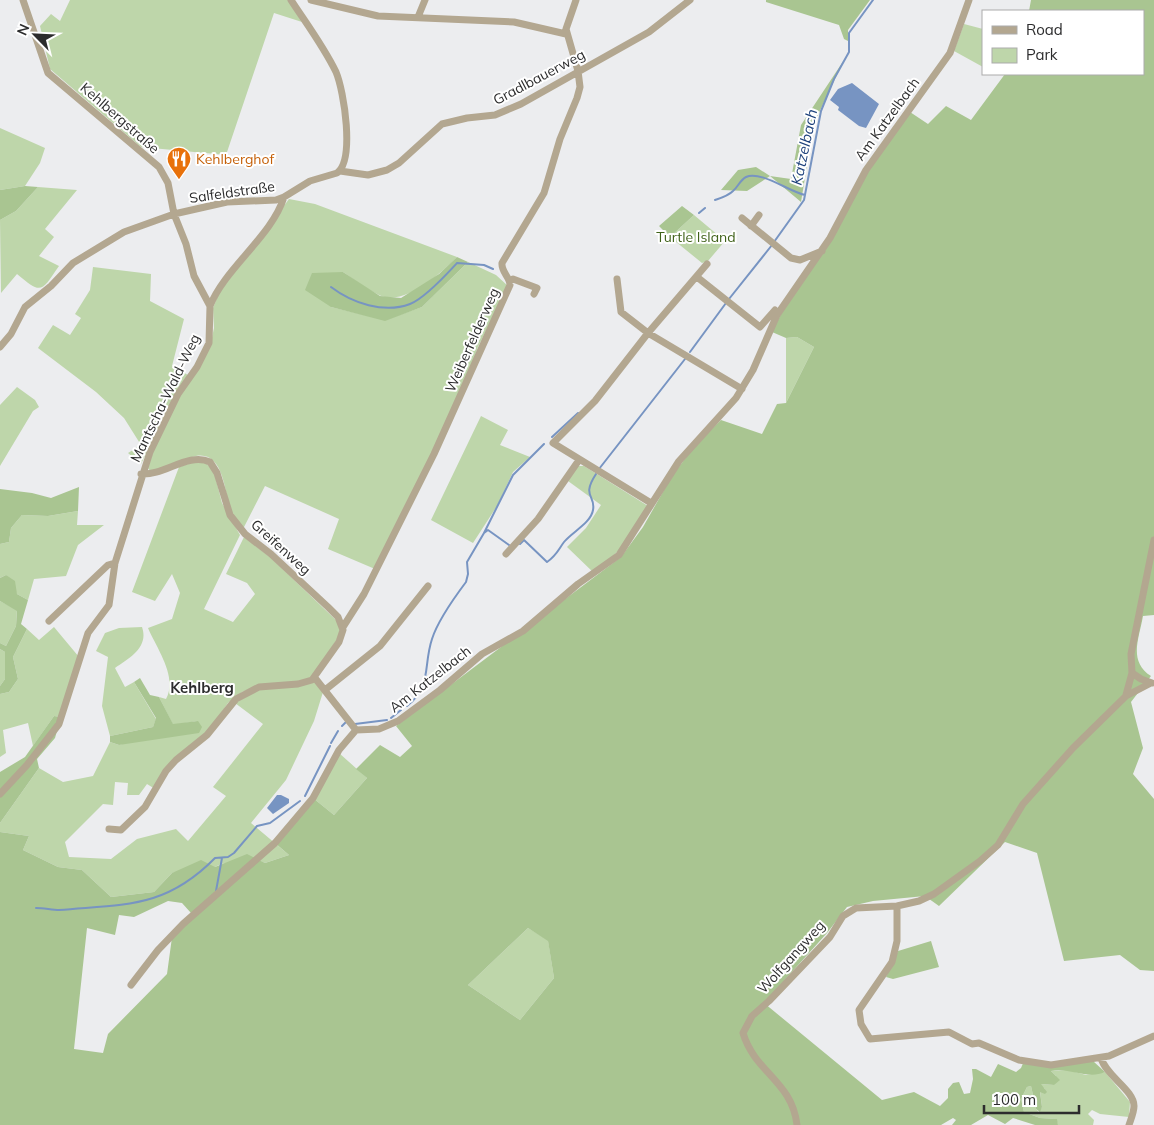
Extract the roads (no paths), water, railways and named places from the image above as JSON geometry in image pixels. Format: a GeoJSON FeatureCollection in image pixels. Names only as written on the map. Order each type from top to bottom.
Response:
{"type":"FeatureCollection","features":[{"type":"Feature","properties":{"kind":"street"},"geometry":{"type":"LineString","coordinates":[[290,0],[319,42],[338,81],[347,144],[347,153],[340,171]]}},
{"type":"Feature","properties":{"kind":"street"},"geometry":{"type":"LineString","coordinates":[[311,0],[369,15],[458,21],[514,22],[566,34],[576,0]]}},
{"type":"Feature","properties":{"kind":"street"},"geometry":{"type":"LineString","coordinates":[[418,17],[425,0]]}},
{"type":"Feature","properties":{"kind":"street","name":"Gradlbauerweg"},"geometry":{"type":"LineString","coordinates":[[340,171],[359,175],[383,172],[399,163],[436,129],[449,121],[501,113],[521,104],[649,32],[690,0]]}},
{"type":"Feature","properties":{"kind":"street","name":"Am Katzelbach"},"geometry":{"type":"LineString","coordinates":[[356,730],[379,729],[398,721],[434,695],[482,654],[523,631],[578,584],[619,555],[690,447],[736,398],[742,389],[782,306],[822,251],[866,170],[950,53],[969,0]]}},
{"type":"Feature","properties":{"kind":"street","name":"Kehlbergstraße"},"geometry":{"type":"LineString","coordinates":[[25,1],[48,73],[159,167],[168,183],[174,214]]}},
{"type":"Feature","properties":{"kind":"street","name":"Weiberfelderweg"},"geometry":{"type":"LineString","coordinates":[[343,627],[364,594],[447,428],[510,281],[501,268],[502,263],[532,216],[549,182],[560,139],[580,87],[578,71],[566,34]]}},
{"type":"Feature","properties":{"kind":"street","name":"Salfeldstraße"},"geometry":{"type":"LineString","coordinates":[[174,214],[227,202],[284,197],[310,182],[340,171]]}},
{"type":"Feature","properties":{"kind":"street"},"geometry":{"type":"LineString","coordinates":[[210,306],[220,287],[258,239],[284,197]]}},
{"type":"Feature","properties":{"kind":"street"},"geometry":{"type":"LineString","coordinates":[[0,347],[11,334],[25,307],[51,286],[73,263],[124,232],[174,214]]}},
{"type":"Feature","properties":{"kind":"street","name":"Mantscha-Wald-Weg"},"geometry":{"type":"LineString","coordinates":[[0,794],[27,765],[58,724],[88,633],[109,605],[115,563],[141,474],[178,394],[207,349],[211,332],[210,306],[194,276],[186,244],[174,214]]}},
{"type":"Feature","properties":{"kind":"street"},"geometry":{"type":"LineString","coordinates":[[751,226],[759,215]]}},
{"type":"Feature","properties":{"kind":"street"},"geometry":{"type":"LineString","coordinates":[[742,218],[795,260],[800,260],[822,251]]}},
{"type":"Feature","properties":{"kind":"street"},"geometry":{"type":"LineString","coordinates":[[652,504],[553,444],[594,401],[648,332],[707,264]]}},
{"type":"Feature","properties":{"kind":"street","name":"Am Katzelbach"},"geometry":{"type":"LineString","coordinates":[[697,277],[760,327],[777,308],[782,306]]}},
{"type":"Feature","properties":{"kind":"street"},"geometry":{"type":"LineString","coordinates":[[510,281],[513,279],[536,288],[534,294]]}},
{"type":"Feature","properties":{"kind":"street"},"geometry":{"type":"LineString","coordinates":[[617,279],[621,312],[624,316],[742,389]]}},
{"type":"Feature","properties":{"kind":"street","name":"Greifenweg"},"geometry":{"type":"LineString","coordinates":[[141,474],[153,475],[196,459],[210,462],[217,473],[230,515],[244,532],[318,597],[338,617],[343,627]]}},
{"type":"Feature","properties":{"kind":"street"},"geometry":{"type":"LineString","coordinates":[[506,554],[538,519],[579,460]]}},
{"type":"Feature","properties":{"kind":"street"},"geometry":{"type":"LineString","coordinates":[[1126,696],[1132,673],[1131,654],[1154,540]]}},
{"type":"Feature","properties":{"kind":"street"},"geometry":{"type":"LineString","coordinates":[[49,621],[108,565],[115,563]]}},
{"type":"Feature","properties":{"kind":"street"},"geometry":{"type":"LineString","coordinates":[[325,690],[382,644],[428,586]]}},
{"type":"Feature","properties":{"kind":"street"},"geometry":{"type":"LineString","coordinates":[[109,829],[121,830],[145,807],[166,771],[176,760],[207,735],[236,699],[259,687],[298,684],[315,678],[339,642],[343,627]]}},
{"type":"Feature","properties":{"kind":"street"},"geometry":{"type":"LineString","coordinates":[[1132,673],[1141,679],[1153,683]]}},
{"type":"Feature","properties":{"kind":"street"},"geometry":{"type":"LineString","coordinates":[[131,984],[158,950],[184,924],[275,843],[313,798],[339,750],[356,730],[315,678]]}},
{"type":"Feature","properties":{"kind":"street"},"geometry":{"type":"LineString","coordinates":[[1126,696],[1153,683]]}},
{"type":"Feature","properties":{"kind":"street","name":"Wolfgangweg"},"geometry":{"type":"LineString","coordinates":[[797,1125],[793,1103],[780,1085],[755,1058],[747,1045],[743,1033],[746,1024],[830,937],[843,916],[856,908],[866,906],[897,906],[919,901],[934,894],[990,853],[1005,835],[1022,804],[1126,696]]}},
{"type":"Feature","properties":{"kind":"street"},"geometry":{"type":"LineString","coordinates":[[897,906],[897,941],[892,962],[859,1010],[861,1024],[867,1038],[873,1040],[949,1032],[972,1044],[979,1043],[1019,1060],[1044,1064],[1061,1064],[1116,1054],[1154,1036]]}},
{"type":"Feature","properties":{"kind":"street"},"geometry":{"type":"LineString","coordinates":[[1101,1058],[1110,1075],[1132,1098],[1134,1105],[1129,1125]]}},
{"type":"Feature","properties":{"kind":"water"},"geometry":{"type":"Polygon","coordinates":[[[852,83],[879,104],[866,128],[859,126],[838,110],[839,107],[830,100],[838,89],[852,83]]]}},
{"type":"Feature","properties":{"kind":"water"},"geometry":{"type":"Polygon","coordinates":[[[277,795],[289,799],[289,803],[273,814],[267,808],[277,795]]]}},
{"type":"Feature","properties":{"kind":"waterway","name":"Katzelbach"},"geometry":{"type":"LineString","coordinates":[[774,242],[804,200],[821,111],[834,79],[849,52],[849,33],[873,0]]}},
{"type":"Feature","properties":{"kind":"waterway"},"geometry":{"type":"LineString","coordinates":[[715,200],[729,194],[744,178],[752,176],[759,176],[805,195]]}},
{"type":"Feature","properties":{"kind":"waterway"},"geometry":{"type":"LineString","coordinates":[[699,213],[705,208]]}},
{"type":"Feature","properties":{"kind":"waterway","name":"Katzelbach"},"geometry":{"type":"LineString","coordinates":[[729,299],[772,245]]}},
{"type":"Feature","properties":{"kind":"waterway"},"geometry":{"type":"LineString","coordinates":[[331,287],[358,302],[379,307],[400,307],[422,297],[457,263],[484,265],[493,269]]}},
{"type":"Feature","properties":{"kind":"waterway","name":"Katzelbach"},"geometry":{"type":"LineString","coordinates":[[690,352],[726,303]]}},
{"type":"Feature","properties":{"kind":"waterway","name":"Katzelbach"},"geometry":{"type":"LineString","coordinates":[[599,469],[685,359]]}},
{"type":"Feature","properties":{"kind":"waterway","name":"Katzelbach"},"geometry":{"type":"LineString","coordinates":[[552,437],[578,413]]}},
{"type":"Feature","properties":{"kind":"waterway","name":"Katzelbach"},"geometry":{"type":"LineString","coordinates":[[484,533],[513,475],[544,444]]}},
{"type":"Feature","properties":{"kind":"waterway","name":"Katzelbach"},"geometry":{"type":"LineString","coordinates":[[520,544],[524,540],[547,562],[553,557],[567,538],[592,515],[593,501],[589,492],[596,474]]}},
{"type":"Feature","properties":{"kind":"waterway","name":"Katzelbach"},"geometry":{"type":"LineString","coordinates":[[407,706],[415,699],[424,684],[432,639],[438,624],[466,582],[468,574],[467,562],[484,533],[488,530],[509,545]]}},
{"type":"Feature","properties":{"kind":"waterway","name":"Katzelbach"},"geometry":{"type":"LineString","coordinates":[[391,718],[401,710]]}},
{"type":"Feature","properties":{"kind":"waterway","name":"Katzelbach"},"geometry":{"type":"LineString","coordinates":[[355,724],[387,720]]}},
{"type":"Feature","properties":{"kind":"waterway","name":"Katzelbach"},"geometry":{"type":"LineString","coordinates":[[342,726],[346,722]]}},
{"type":"Feature","properties":{"kind":"waterway","name":"Katzelbach"},"geometry":{"type":"LineString","coordinates":[[331,743],[338,731]]}},
{"type":"Feature","properties":{"kind":"waterway","name":"Katzelbach"},"geometry":{"type":"LineString","coordinates":[[305,796],[330,746]]}},
{"type":"Feature","properties":{"kind":"waterway","name":"Katzelbach"},"geometry":{"type":"LineString","coordinates":[[36,908],[59,910],[104,907],[143,901],[161,895],[179,887],[197,875],[215,858],[228,857],[234,853],[257,826],[270,823],[300,801]]}},
{"type":"Feature","properties":{"kind":"waterway"},"geometry":{"type":"LineString","coordinates":[[216,891],[222,858]]}},
{"type":"Feature","properties":{"kind":"place","name":"Kehlberghof"},"geometry":{"type":"Point","coordinates":[179,180]}},
{"type":"Feature","properties":{"kind":"district","name":"Kehlberg"},"geometry":{"type":"Point","coordinates":[202,687]}},
{"type":"Feature","properties":{"kind":"park label","name":"Turtle Island"},"geometry":{"type":"Point","coordinates":[696,237]}}]}
